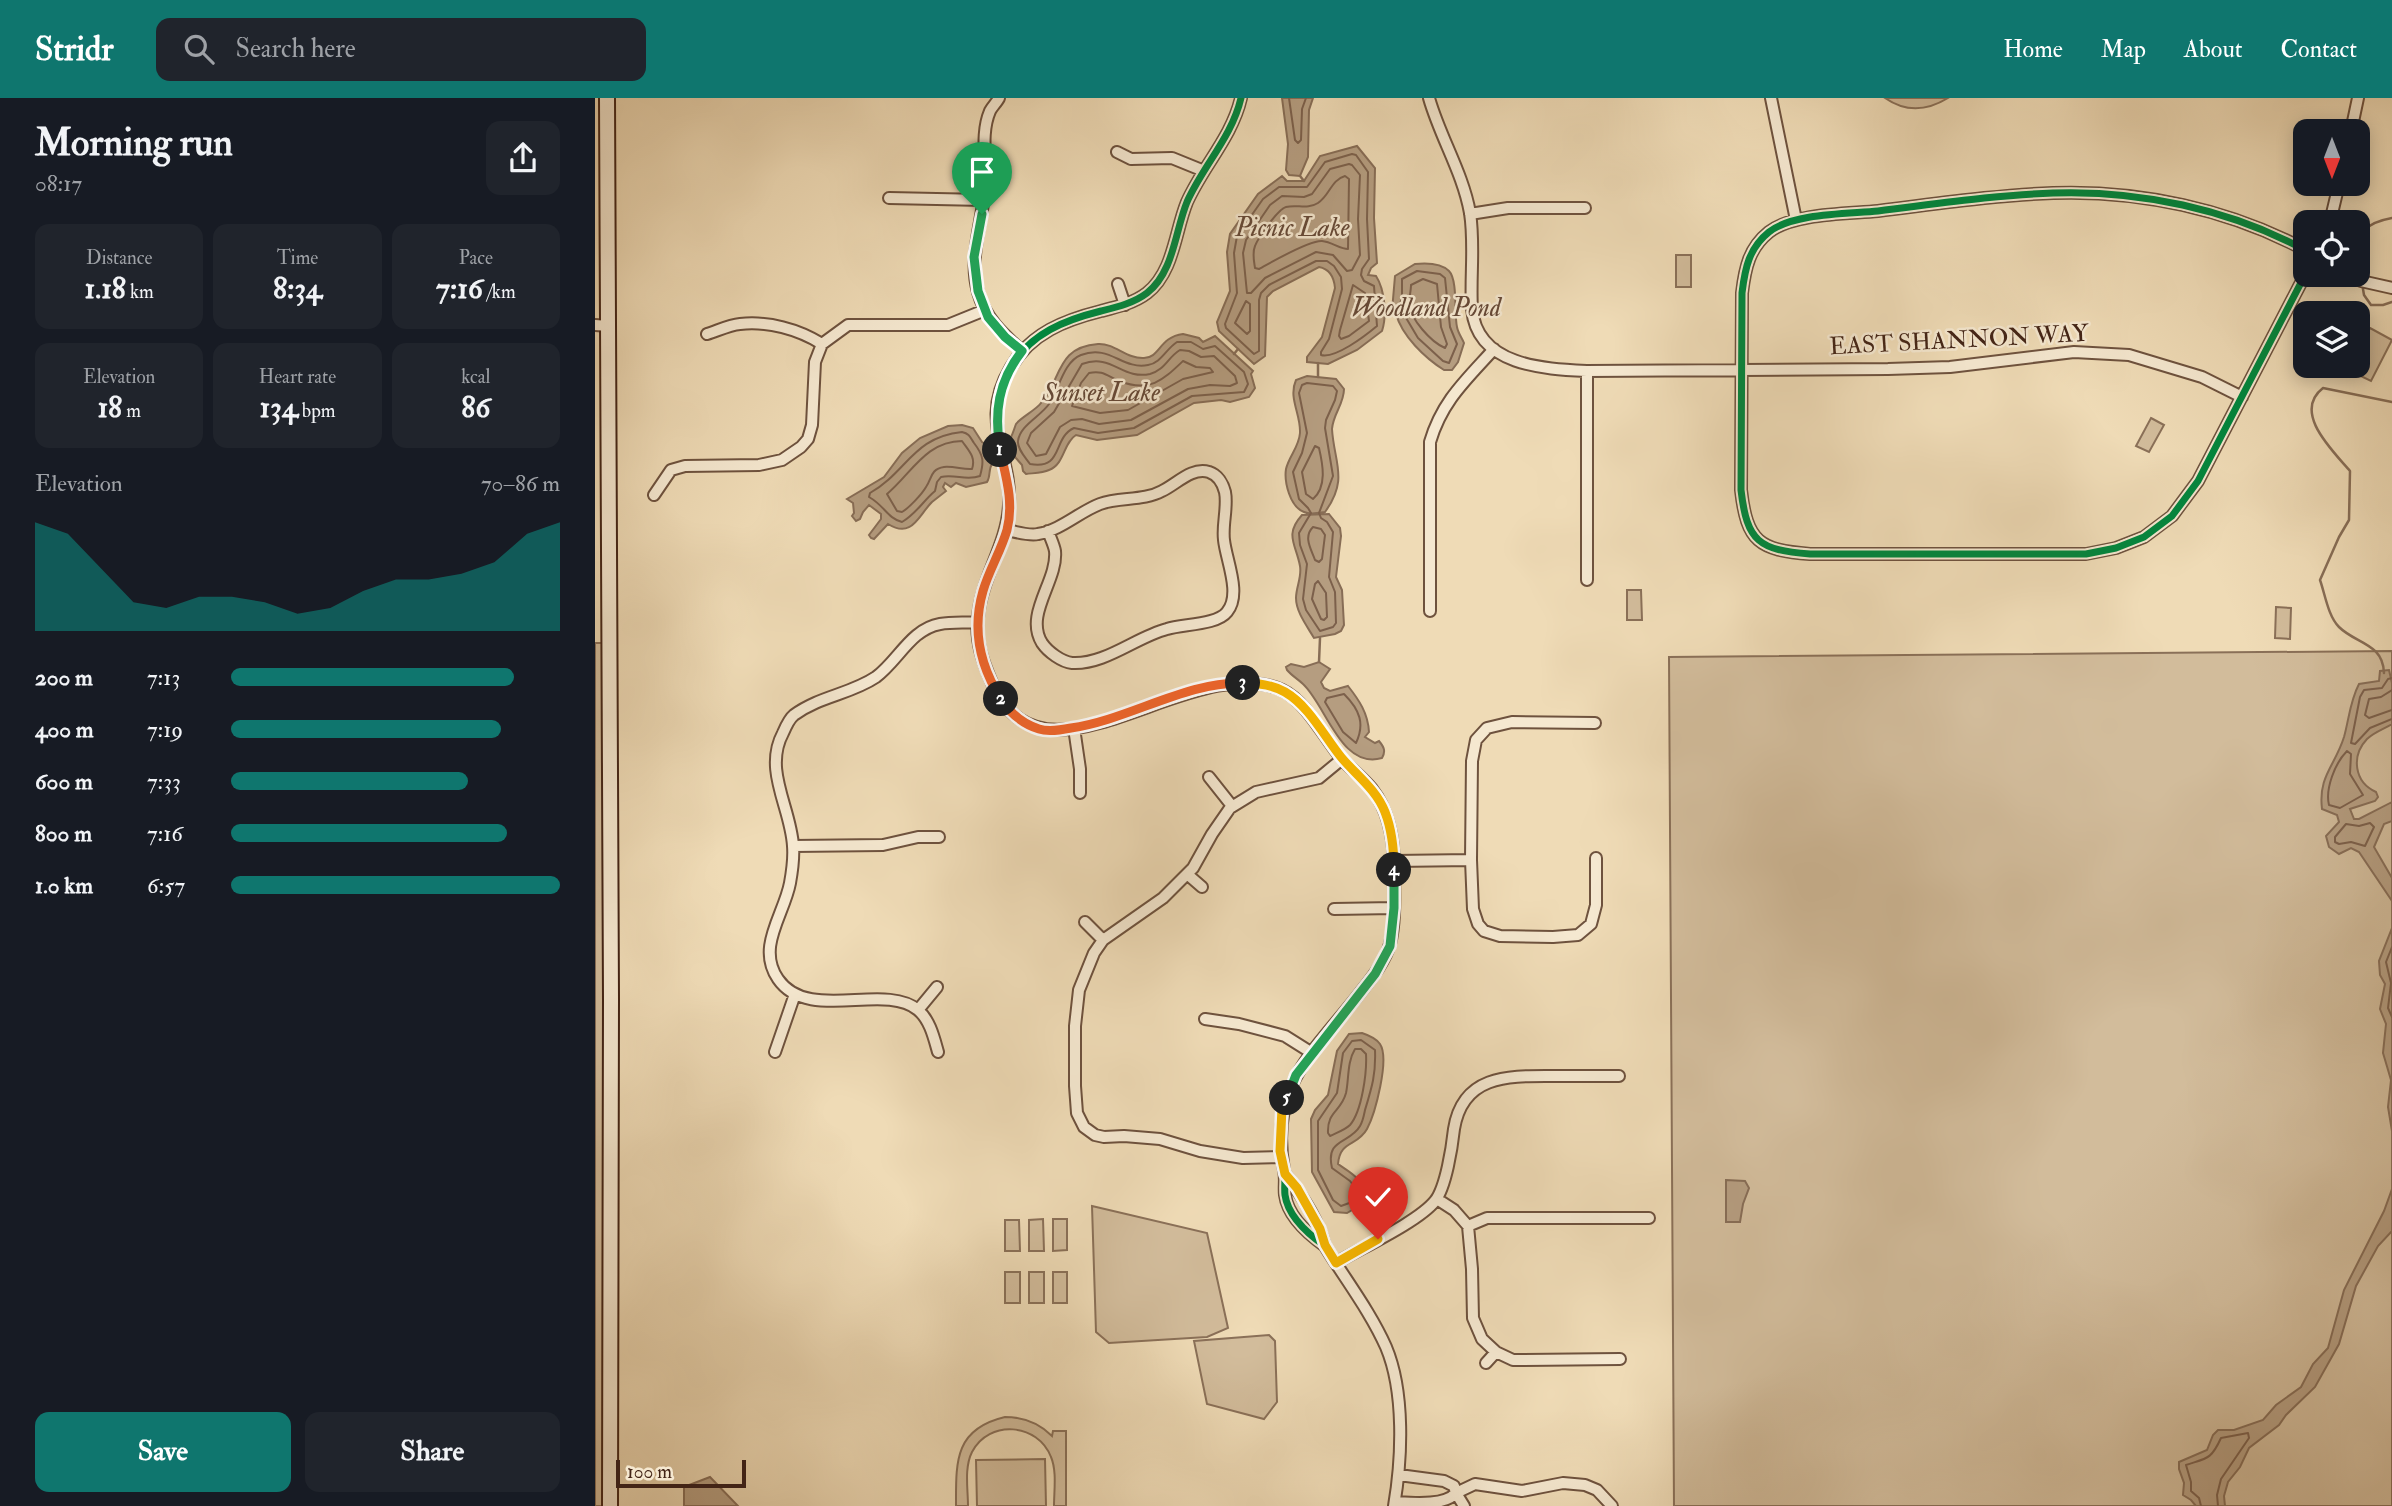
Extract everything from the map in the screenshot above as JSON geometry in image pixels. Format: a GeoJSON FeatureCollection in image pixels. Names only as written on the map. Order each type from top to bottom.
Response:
{"type":"FeatureCollection","features":[{"type":"Feature","properties":{"kind":"main road"},"geometry":{"type":"LineString","coordinates":[[607,98],[601,127],[601,326],[611,985],[610,1506]]}},
{"type":"Feature","properties":{"kind":"street"},"geometry":{"type":"LineString","coordinates":[[999,98],[990,112],[985,144],[984,200],[974,257],[978,291],[988,317],[1005,337],[1022,351]]}},
{"type":"Feature","properties":{"kind":"street"},"geometry":{"type":"LineString","coordinates":[[1241,98],[1230,131],[1186,205],[1163,272],[1149,292],[1125,305],[1053,326],[1027,344],[1002,384],[996,428],[1010,502],[1007,530],[983,591],[977,622],[978,644],[984,665],[1005,706],[1020,720],[1040,730],[1074,728],[1122,716],[1197,689],[1230,682],[1258,684],[1283,690],[1296,700],[1342,759],[1371,788],[1385,811],[1394,861],[1394,908],[1390,946],[1375,974],[1296,1075],[1282,1108],[1281,1157],[1287,1208],[1311,1236],[1325,1245]]}},
{"type":"Feature","properties":{"kind":"street"},"geometry":{"type":"LineString","coordinates":[[1429,98],[1436,124],[1465,193],[1470,214],[1473,246],[1472,311],[1476,327],[1483,339],[1494,349],[1449,398],[1436,422],[1430,442],[1430,611]]}},
{"type":"Feature","properties":{"kind":"street"},"geometry":{"type":"LineString","coordinates":[[1771,98],[1796,220]]}},
{"type":"Feature","properties":{"kind":"street"},"geometry":{"type":"LineString","coordinates":[[2354,119],[2358,98]]}},
{"type":"Feature","properties":{"kind":"street"},"geometry":{"type":"LineString","coordinates":[[1117,152],[1131,159],[1172,159],[1204,171]]}},
{"type":"Feature","properties":{"kind":"street"},"geometry":{"type":"LineString","coordinates":[[2293,243],[2276,234],[2244,223],[2169,202],[2114,194],[2053,193],[1796,220],[1771,230],[1755,245],[1746,266],[1742,293],[1741,490],[1744,516],[1750,531],[1779,552],[1810,555],[2086,554],[2116,548],[2148,535],[2171,517],[2199,481],[2299,287]]}},
{"type":"Feature","properties":{"kind":"street"},"geometry":{"type":"LineString","coordinates":[[889,198],[984,200]]}},
{"type":"Feature","properties":{"kind":"street"},"geometry":{"type":"LineString","coordinates":[[1470,214],[1508,208],[1585,208]]}},
{"type":"Feature","properties":{"kind":"street"},"geometry":{"type":"LineString","coordinates":[[2370,283],[2392,288]]}},
{"type":"Feature","properties":{"kind":"street"},"geometry":{"type":"LineString","coordinates":[[1118,284],[1125,305]]}},
{"type":"Feature","properties":{"kind":"street"},"geometry":{"type":"LineString","coordinates":[[654,495],[671,470],[685,466],[759,465],[782,460],[801,447],[808,439],[812,425],[815,362],[822,344],[848,324],[948,325],[985,310]]}},
{"type":"Feature","properties":{"kind":"street"},"geometry":{"type":"LineString","coordinates":[[707,334],[740,324],[784,327],[807,334],[822,344]]}},
{"type":"Feature","properties":{"kind":"street","name":"EAST SHANNON WAY"},"geometry":{"type":"LineString","coordinates":[[1494,349],[1520,363],[1544,369],[1587,371],[1888,369],[1950,367],[2074,352],[2129,355],[2202,377],[2242,397]]}},
{"type":"Feature","properties":{"kind":"street"},"geometry":{"type":"LineString","coordinates":[[1587,371],[1587,580]]}},
{"type":"Feature","properties":{"kind":"street"},"geometry":{"type":"LineString","coordinates":[[1007,530],[1036,535],[1101,504],[1160,493],[1183,477],[1198,471],[1212,472],[1219,478],[1225,493],[1223,538],[1233,600],[1228,612],[1218,619],[1166,629],[1097,659],[1071,663],[1052,654],[1042,643],[1037,628],[1055,551],[1048,531]]}},
{"type":"Feature","properties":{"kind":"street"},"geometry":{"type":"LineString","coordinates":[[938,1052],[932,1029],[918,1010],[899,1001],[818,1000],[787,990],[777,978],[770,963],[770,940],[790,885],[793,846],[775,771],[779,741],[791,718],[815,701],[874,677],[893,662],[918,633],[939,624],[977,622]]}},
{"type":"Feature","properties":{"kind":"street"},"geometry":{"type":"LineString","coordinates":[[1595,723],[1512,722],[1487,728],[1476,740],[1472,761],[1471,860],[1473,909],[1478,924],[1484,931],[1500,936],[1579,935],[1591,924],[1596,905],[1596,858]]}},
{"type":"Feature","properties":{"kind":"street"},"geometry":{"type":"LineString","coordinates":[[1074,728],[1080,769],[1080,793]]}},
{"type":"Feature","properties":{"kind":"street"},"geometry":{"type":"LineString","coordinates":[[1281,1157],[1243,1158],[1200,1151],[1160,1139],[1095,1135],[1084,1127],[1077,1113],[1076,1014],[1079,990],[1094,953],[1103,940],[1163,898],[1187,874],[1232,806],[1257,792],[1319,778],[1342,759]]}},
{"type":"Feature","properties":{"kind":"street"},"geometry":{"type":"LineString","coordinates":[[1209,777],[1232,806]]}},
{"type":"Feature","properties":{"kind":"street"},"geometry":{"type":"LineString","coordinates":[[793,846],[883,845],[919,837],[939,837]]}},
{"type":"Feature","properties":{"kind":"street"},"geometry":{"type":"LineString","coordinates":[[1394,861],[1471,860]]}},
{"type":"Feature","properties":{"kind":"street"},"geometry":{"type":"LineString","coordinates":[[1187,874],[1202,887]]}},
{"type":"Feature","properties":{"kind":"street"},"geometry":{"type":"LineString","coordinates":[[1334,909],[1394,908]]}},
{"type":"Feature","properties":{"kind":"street"},"geometry":{"type":"LineString","coordinates":[[1085,922],[1103,940]]}},
{"type":"Feature","properties":{"kind":"street"},"geometry":{"type":"LineString","coordinates":[[918,1010],[937,987]]}},
{"type":"Feature","properties":{"kind":"street"},"geometry":{"type":"LineString","coordinates":[[775,1052],[795,994]]}},
{"type":"Feature","properties":{"kind":"street"},"geometry":{"type":"LineString","coordinates":[[1205,1019],[1239,1024],[1285,1036],[1312,1053]]}},
{"type":"Feature","properties":{"kind":"street"},"geometry":{"type":"LineString","coordinates":[[1336,1263],[1411,1221],[1437,1199],[1449,1162],[1455,1122],[1470,1092],[1490,1081],[1511,1076],[1619,1076]]}},
{"type":"Feature","properties":{"kind":"street"},"geometry":{"type":"LineString","coordinates":[[1461,1084],[1470,1092]]}},
{"type":"Feature","properties":{"kind":"street"},"geometry":{"type":"LineString","coordinates":[[1285,1174],[1297,1188],[1320,1229],[1325,1245],[1386,1348],[1398,1394],[1399,1475],[1394,1504],[1438,1505],[1453,1499],[1456,1493],[1475,1483],[1522,1491],[1563,1483],[1585,1485],[1597,1490],[1612,1506]]}},
{"type":"Feature","properties":{"kind":"street"},"geometry":{"type":"LineString","coordinates":[[1437,1199],[1454,1210],[1468,1226],[1473,1318],[1482,1339],[1496,1352],[1513,1360],[1620,1359]]}},
{"type":"Feature","properties":{"kind":"street"},"geometry":{"type":"LineString","coordinates":[[1468,1226],[1487,1218],[1649,1218]]}},
{"type":"Feature","properties":{"kind":"street"},"geometry":{"type":"LineString","coordinates":[[1486,1363],[1496,1352]]}},
{"type":"Feature","properties":{"kind":"street"},"geometry":{"type":"LineString","coordinates":[[1399,1475],[1444,1481],[1454,1486],[1464,1506]]}},
{"type":"Feature","properties":{"kind":"shaded area"},"geometry":{"type":"Polygon","coordinates":[[[1885,98],[1948,98],[1924,107],[1908,108],[1885,98]]]}},
{"type":"Feature","properties":{"kind":"shaded area"},"geometry":{"type":"Polygon","coordinates":[[[1676,255],[1691,255],[1691,287],[1676,287],[1676,255]]]}},
{"type":"Feature","properties":{"kind":"shaded area"},"geometry":{"type":"Polygon","coordinates":[[[2370,328],[2392,340],[2371,381],[2365,378],[2370,378],[2370,328]]]}},
{"type":"Feature","properties":{"kind":"shaded area"},"geometry":{"type":"Polygon","coordinates":[[[2151,418],[2164,425],[2149,452],[2136,446],[2151,418]]]}},
{"type":"Feature","properties":{"kind":"shaded area"},"geometry":{"type":"Polygon","coordinates":[[[1627,590],[1641,590],[1642,620],[1627,620],[1627,590]]]}},
{"type":"Feature","properties":{"kind":"shaded area"},"geometry":{"type":"Polygon","coordinates":[[[2276,607],[2291,608],[2290,639],[2275,638],[2276,607]]]}},
{"type":"Feature","properties":{"kind":"shaded area"},"geometry":{"type":"Polygon","coordinates":[[[595,643],[609,643],[609,1506],[595,1506],[595,643]]]}},
{"type":"Feature","properties":{"kind":"shaded area"},"geometry":{"type":"Polygon","coordinates":[[[2392,651],[2392,1506],[1674,1506],[1669,657],[2392,651]]]}},
{"type":"Feature","properties":{"kind":"shaded area"},"geometry":{"type":"Polygon","coordinates":[[[1092,1206],[1207,1233],[1228,1328],[1207,1337],[1109,1343],[1096,1332],[1092,1206]]]}},
{"type":"Feature","properties":{"kind":"shaded area"},"geometry":{"type":"Polygon","coordinates":[[[1043,1219],[1044,1251],[1029,1251],[1029,1220],[1043,1219]]]}},
{"type":"Feature","properties":{"kind":"shaded area"},"geometry":{"type":"Polygon","coordinates":[[[1053,1219],[1067,1219],[1067,1250],[1053,1251],[1053,1219]]]}},
{"type":"Feature","properties":{"kind":"shaded area"},"geometry":{"type":"Polygon","coordinates":[[[1005,1220],[1019,1220],[1020,1251],[1005,1251],[1005,1220]]]}},
{"type":"Feature","properties":{"kind":"shaded area"},"geometry":{"type":"Polygon","coordinates":[[[1005,1272],[1020,1272],[1020,1303],[1005,1303],[1005,1272]]]}},
{"type":"Feature","properties":{"kind":"shaded area"},"geometry":{"type":"Polygon","coordinates":[[[1029,1272],[1044,1272],[1044,1303],[1029,1303],[1029,1272]]]}},
{"type":"Feature","properties":{"kind":"shaded area"},"geometry":{"type":"Polygon","coordinates":[[[1053,1272],[1067,1272],[1067,1303],[1053,1303],[1053,1272]]]}},
{"type":"Feature","properties":{"kind":"shaded area"},"geometry":{"type":"Polygon","coordinates":[[[1269,1335],[1275,1341],[1277,1402],[1264,1419],[1207,1404],[1194,1341],[1269,1335]]]}},
{"type":"Feature","properties":{"kind":"shaded area"},"geometry":{"type":"Polygon","coordinates":[[[1005,1417],[1031,1422],[1052,1436],[1053,1431],[1066,1431],[1066,1506],[1054,1506],[1054,1468],[1045,1446],[1036,1437],[1013,1429],[990,1434],[980,1441],[972,1452],[968,1465],[968,1506],[956,1506],[958,1462],[967,1439],[988,1422],[1005,1417]]]}},
{"type":"Feature","properties":{"kind":"shaded area"},"geometry":{"type":"Polygon","coordinates":[[[1045,1459],[1046,1506],[977,1506],[976,1460],[1045,1459]]]}},
{"type":"Feature","properties":{"kind":"water"},"geometry":{"type":"Polygon","coordinates":[[[1282,98],[1313,98],[1309,110],[1308,157],[1300,176],[1289,175],[1286,170],[1288,144],[1282,98]]]}},
{"type":"Feature","properties":{"kind":"water","name":"Picnic Lake"},"geometry":{"type":"Polygon","coordinates":[[[1357,146],[1375,168],[1377,263],[1368,275],[1376,276],[1383,296],[1385,311],[1382,331],[1357,350],[1328,364],[1307,362],[1307,357],[1322,337],[1335,288],[1331,274],[1319,267],[1273,291],[1267,297],[1265,356],[1254,364],[1219,331],[1217,322],[1230,291],[1227,252],[1230,234],[1258,194],[1282,176],[1287,181],[1304,181],[1320,156],[1357,146]]]}},
{"type":"Feature","properties":{"kind":"water","name":"Woodland Pond"},"geometry":{"type":"Polygon","coordinates":[[[1415,264],[1437,265],[1446,268],[1452,275],[1457,327],[1464,343],[1458,362],[1452,370],[1444,370],[1422,353],[1392,311],[1395,276],[1415,264]]]}},
{"type":"Feature","properties":{"kind":"water","name":"Sunset Lake"},"geometry":{"type":"Polygon","coordinates":[[[1183,334],[1199,338],[1203,342],[1215,336],[1253,371],[1251,374],[1255,388],[1249,397],[1230,402],[1221,400],[1194,403],[1137,435],[1097,440],[1076,435],[1054,467],[1038,473],[1026,474],[1023,471],[1022,465],[1015,457],[1010,439],[1016,424],[1041,403],[1067,358],[1074,351],[1084,346],[1104,344],[1144,358],[1153,355],[1169,339],[1183,334]]]}},
{"type":"Feature","properties":{"kind":"water"},"geometry":{"type":"Polygon","coordinates":[[[1307,376],[1336,379],[1344,389],[1332,429],[1338,471],[1336,490],[1325,512],[1315,514],[1304,512],[1295,505],[1289,494],[1286,474],[1287,464],[1300,433],[1294,387],[1296,380],[1307,376]]]}},
{"type":"Feature","properties":{"kind":"water"},"geometry":{"type":"Polygon","coordinates":[[[962,425],[973,428],[987,445],[992,464],[987,482],[966,487],[956,483],[951,487],[945,483],[943,487],[946,491],[932,502],[914,524],[903,529],[888,524],[874,539],[871,538],[869,535],[881,519],[881,514],[869,505],[856,521],[852,516],[853,503],[847,499],[884,477],[902,453],[920,438],[948,426],[962,425]]]}},
{"type":"Feature","properties":{"kind":"water"},"geometry":{"type":"Polygon","coordinates":[[[1329,514],[1340,528],[1336,577],[1342,590],[1344,625],[1341,631],[1335,634],[1314,638],[1296,603],[1300,570],[1292,534],[1302,515],[1329,514]]]}},
{"type":"Feature","properties":{"kind":"water"},"geometry":{"type":"Polygon","coordinates":[[[1319,662],[1330,669],[1321,682],[1324,688],[1330,691],[1348,686],[1356,696],[1367,719],[1369,732],[1365,737],[1375,743],[1379,741],[1384,749],[1382,758],[1368,759],[1345,745],[1311,694],[1286,667],[1291,664],[1304,667],[1319,662]]]}},
{"type":"Feature","properties":{"kind":"water"},"geometry":{"type":"Polygon","coordinates":[[[2389,670],[2392,683],[2392,724],[2367,739],[2357,761],[2363,782],[2376,792],[2378,797],[2375,801],[2350,809],[2354,819],[2359,819],[2392,802],[2392,821],[2384,824],[2374,847],[2392,878],[2392,901],[2359,852],[2351,848],[2339,854],[2329,847],[2326,836],[2339,822],[2337,815],[2322,809],[2321,798],[2325,779],[2344,737],[2359,684],[2379,681],[2380,671],[2389,670]]]}},
{"type":"Feature","properties":{"kind":"water"},"geometry":{"type":"Polygon","coordinates":[[[2392,928],[2392,1131],[2388,1107],[2391,1080],[2383,1053],[2386,1024],[2380,1009],[2385,984],[2380,975],[2379,961],[2392,928]]]}},
{"type":"Feature","properties":{"kind":"water"},"geometry":{"type":"Polygon","coordinates":[[[1362,1033],[1380,1044],[1383,1051],[1382,1074],[1374,1112],[1367,1129],[1359,1139],[1345,1147],[1339,1156],[1338,1164],[1357,1178],[1364,1190],[1357,1207],[1347,1213],[1334,1212],[1312,1172],[1311,1119],[1328,1095],[1337,1051],[1349,1034],[1362,1033]]]}},
{"type":"Feature","properties":{"kind":"water"},"geometry":{"type":"Polygon","coordinates":[[[1726,1180],[1745,1181],[1749,1188],[1740,1222],[1726,1222],[1726,1180]]]}},
{"type":"Feature","properties":{"kind":"water"},"geometry":{"type":"Polygon","coordinates":[[[2392,1189],[2392,1231],[2378,1246],[2356,1286],[2339,1344],[2315,1387],[2279,1425],[2249,1448],[2240,1467],[2228,1482],[2224,1496],[2225,1506],[2196,1506],[2183,1495],[2184,1483],[2179,1462],[2207,1450],[2218,1430],[2234,1430],[2263,1420],[2276,1405],[2301,1387],[2313,1364],[2328,1348],[2344,1290],[2384,1211],[2392,1189]]]}},
{"type":"Feature","properties":{"kind":"water"},"geometry":{"type":"Polygon","coordinates":[[[710,1477],[738,1506],[684,1506],[684,1487],[710,1477]]]}},
{"type":"Feature","properties":{"kind":"waterway"},"geometry":{"type":"LineString","coordinates":[[1300,176],[1304,181]]}},
{"type":"Feature","properties":{"kind":"waterway"},"geometry":{"type":"LineString","coordinates":[[2370,226],[2392,218]]}},
{"type":"Feature","properties":{"kind":"waterway"},"geometry":{"type":"LineString","coordinates":[[2363,287],[2364,295],[2371,305],[2392,302]]}},
{"type":"Feature","properties":{"kind":"waterway"},"geometry":{"type":"LineString","coordinates":[[1384,306],[1392,305]]}},
{"type":"Feature","properties":{"kind":"waterway"},"geometry":{"type":"LineString","coordinates":[[1234,354],[1238,349]]}},
{"type":"Feature","properties":{"kind":"waterway"},"geometry":{"type":"LineString","coordinates":[[1318,363],[1318,377]]}},
{"type":"Feature","properties":{"kind":"waterway"},"geometry":{"type":"LineString","coordinates":[[2384,673],[2379,656],[2374,650],[2346,633],[2335,622],[2320,580],[2349,520],[2350,471],[2318,431],[2312,408],[2315,398],[2323,388],[2392,402]]}},
{"type":"Feature","properties":{"kind":"waterway"},"geometry":{"type":"LineString","coordinates":[[989,454],[1000,452]]}},
{"type":"Feature","properties":{"kind":"waterway"},"geometry":{"type":"LineString","coordinates":[[1319,662],[1320,638]]}},
{"type":"Feature","properties":{"kind":"cycle path"},"geometry":{"type":"LineString","coordinates":[[1241,98],[1231,126],[1187,202],[1173,251],[1156,284],[1131,302],[1075,319],[1050,330],[1028,345],[1011,367],[997,404],[999,437],[1009,487],[1009,505],[1004,534],[980,603],[978,635],[992,683],[1016,716],[1046,729],[1082,727],[1205,688],[1245,683],[1282,690],[1307,711],[1342,759],[1378,798],[1386,816],[1393,847],[1394,906],[1390,944],[1373,976],[1298,1072],[1283,1115],[1281,1140],[1287,1203],[1300,1224],[1325,1246]]}},
{"type":"Feature","properties":{"kind":"cycle path"},"geometry":{"type":"LineString","coordinates":[[2293,244],[2246,223],[2183,205],[2085,193],[1965,200],[1806,218],[1779,226],[1762,238],[1752,252],[1742,293],[1741,490],[1747,521],[1752,532],[1767,546],[1810,554],[2086,554],[2116,548],[2144,537],[2172,516],[2198,481],[2299,287]]}},
{"type":"Feature","properties":{"kind":"route"},"geometry":{"type":"LineString","coordinates":[[982,214],[974,257],[978,291],[988,317],[1005,337],[1022,351],[1002,384],[998,400],[996,428],[1010,502],[1007,530],[983,591],[977,619],[978,644],[984,665],[1005,706],[1020,720],[1040,730],[1061,730],[1087,726],[1197,689],[1230,682],[1258,684],[1283,690],[1296,700],[1342,759],[1371,788],[1385,811],[1394,861],[1394,908],[1390,946],[1375,974],[1296,1075],[1282,1108],[1280,1151],[1285,1174],[1297,1188],[1336,1263],[1378,1239]]}}]}
